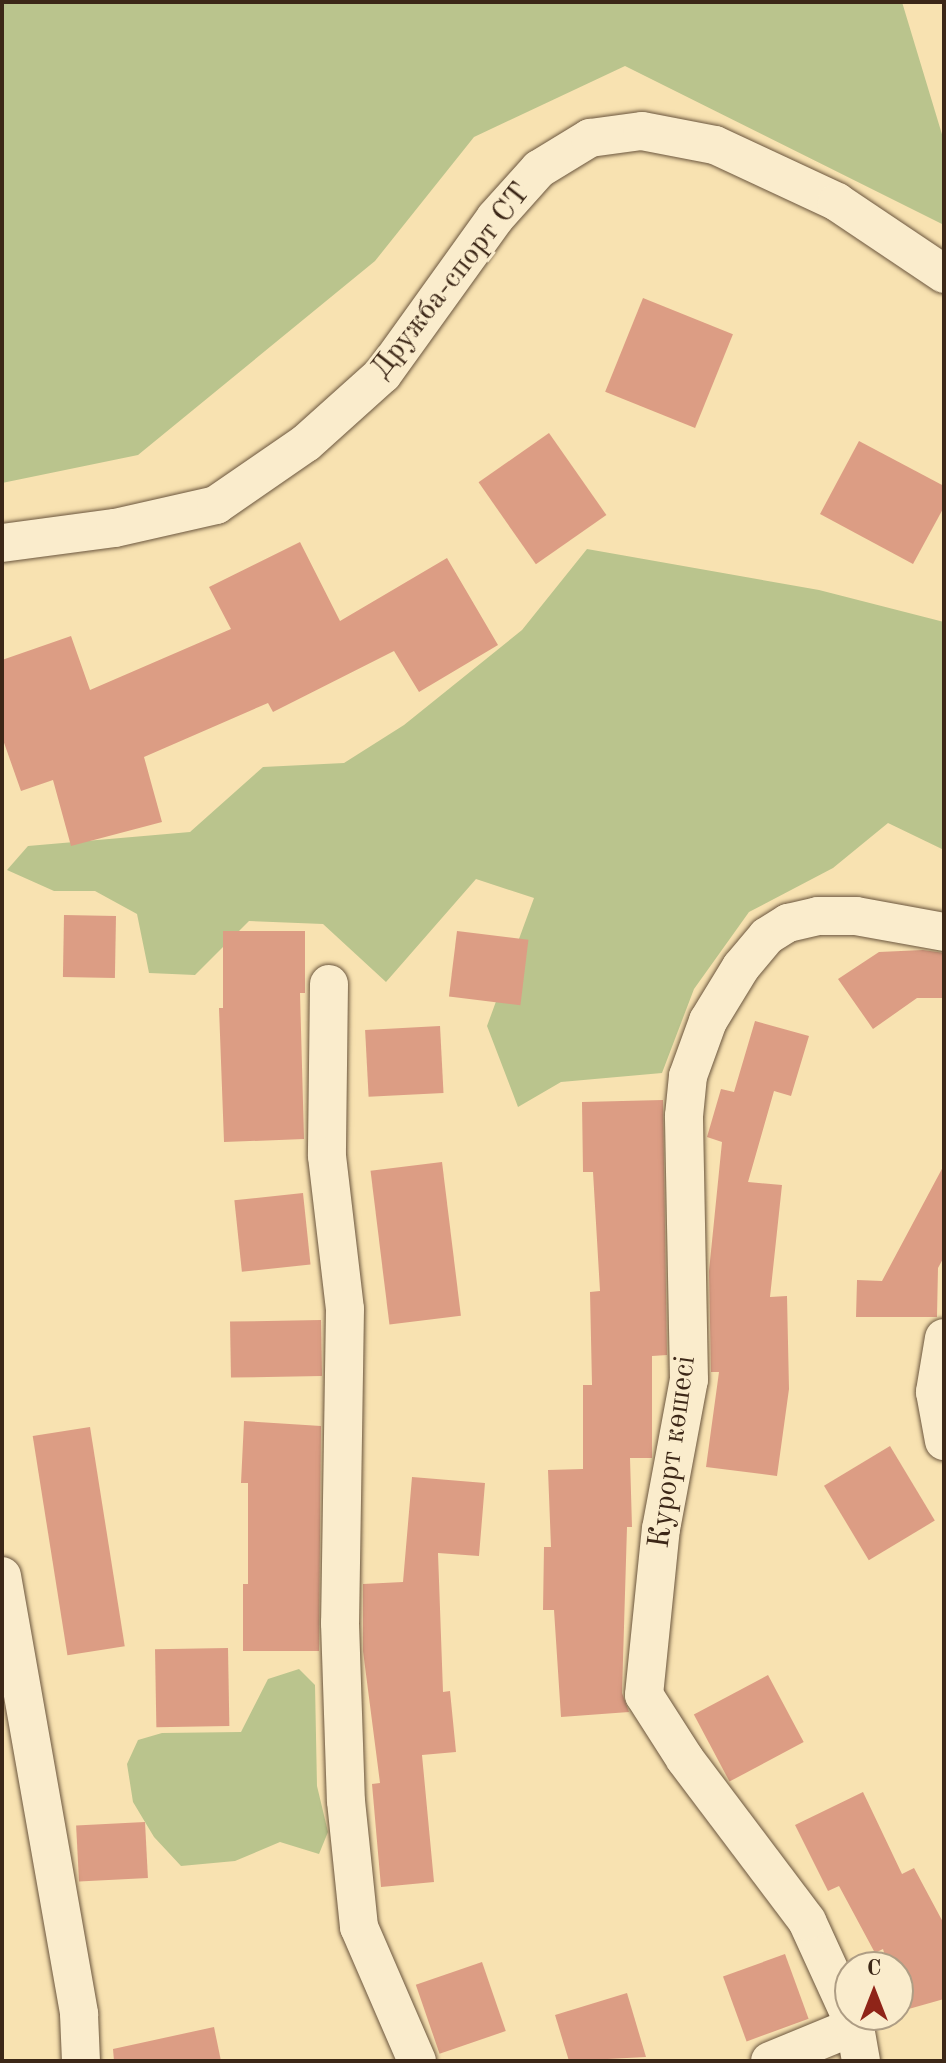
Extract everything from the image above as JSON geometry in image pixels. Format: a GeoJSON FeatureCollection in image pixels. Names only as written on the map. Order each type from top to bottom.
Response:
{"type":"FeatureCollection","features":[{"type":"Feature","properties":{"kind":"street","name":"Дружба-спорт СТ"},"geometry":{"type":"LineString","coordinates":[[2,543],[115,528],[216,505],[306,443],[383,374],[495,218],[539,169],[590,138],[642,131],[715,145],[837,202],[944,274]]}},
{"type":"Feature","properties":{"kind":"street","name":"Курорт көшесі"},"geometry":{"type":"LineString","coordinates":[[858,2044],[807,1921],[685,1759],[644,1695],[661,1529],[689,1380],[684,1116],[688,1076],[708,1021],[741,967],[767,936],[788,923],[818,916],[856,916],[944,932]]}},
{"type":"Feature","properties":{"kind":"street"},"geometry":{"type":"LineString","coordinates":[[329,984],[327,1156],[345,1309],[340,1623],[346,1801],[359,1927],[417,2061]]}},
{"type":"Feature","properties":{"kind":"street"},"geometry":{"type":"LineString","coordinates":[[944,1338],[935,1392],[944,1441]]}},
{"type":"Feature","properties":{"kind":"street"},"geometry":{"type":"LineString","coordinates":[[2,1576],[79,2014],[81,2061]]}},
{"type":"Feature","properties":{"kind":"street"},"geometry":{"type":"LineString","coordinates":[[770,2061],[858,2044]]}},
{"type":"Feature","properties":{"kind":"green space"},"geometry":{"type":"Polygon","coordinates":[[[2,2],[902,2],[944,141],[944,225],[625,66],[474,137],[375,261],[138,455],[2,483],[2,2]]]}},
{"type":"Feature","properties":{"kind":"green space"},"geometry":{"type":"Polygon","coordinates":[[[587,549],[819,590],[944,622],[944,850],[888,823],[833,868],[749,912],[694,989],[662,1073],[561,1082],[518,1107],[487,1026],[534,898],[476,879],[386,982],[323,924],[249,921],[195,975],[149,973],[137,914],[95,891],[54,891],[7,870],[28,846],[190,832],[263,767],[344,763],[404,725],[522,630],[587,549]]]}},
{"type":"Feature","properties":{"kind":"green space"},"geometry":{"type":"Polygon","coordinates":[[[299,1669],[315,1685],[317,1786],[328,1832],[319,1854],[280,1842],[235,1861],[181,1866],[154,1837],[133,1802],[127,1764],[138,1740],[162,1733],[241,1732],[268,1679],[299,1669]]]}},
{"type":"Feature","properties":{"kind":"building"},"geometry":{"type":"Polygon","coordinates":[[[643,298],[733,334],[695,428],[605,392],[643,298]]]}},
{"type":"Feature","properties":{"kind":"building"},"geometry":{"type":"Polygon","coordinates":[[[549,433],[606,515],[536,564],[479,482],[549,433]]]}},
{"type":"Feature","properties":{"kind":"building"},"geometry":{"type":"Polygon","coordinates":[[[859,441],[944,486],[944,507],[913,564],[820,514],[859,441]]]}},
{"type":"Feature","properties":{"kind":"building"},"geometry":{"type":"Polygon","coordinates":[[[300,542],[340,621],[447,558],[498,645],[419,692],[394,651],[273,712],[268,703],[144,757],[162,822],[71,846],[53,780],[21,791],[2,737],[2,660],[71,636],[90,690],[231,629],[209,587],[300,542]]]}},
{"type":"Feature","properties":{"kind":"building"},"geometry":{"type":"Polygon","coordinates":[[[64,915],[116,916],[115,978],[63,977],[64,915]]]}},
{"type":"Feature","properties":{"kind":"building"},"geometry":{"type":"Polygon","coordinates":[[[223,931],[305,931],[305,993],[300,993],[304,1139],[224,1142],[219,1008],[223,1008],[223,931]]]}},
{"type":"Feature","properties":{"kind":"building"},"geometry":{"type":"Polygon","coordinates":[[[457,931],[528,940],[520,1005],[449,997],[457,931]]]}},
{"type":"Feature","properties":{"kind":"building"},"geometry":{"type":"Polygon","coordinates":[[[923,950],[944,953],[944,998],[917,998],[873,1029],[838,979],[879,952],[923,950]]]}},
{"type":"Feature","properties":{"kind":"building"},"geometry":{"type":"Polygon","coordinates":[[[755,1021],[809,1036],[791,1096],[774,1091],[748,1182],[782,1185],[770,1297],[787,1296],[789,1389],[777,1476],[706,1467],[719,1372],[711,1372],[709,1271],[722,1142],[707,1137],[721,1089],[734,1092],[755,1021]]]}},
{"type":"Feature","properties":{"kind":"building"},"geometry":{"type":"Polygon","coordinates":[[[440,1026],[444,1093],[369,1097],[365,1030],[440,1026]]]}},
{"type":"Feature","properties":{"kind":"building"},"geometry":{"type":"Polygon","coordinates":[[[663,1100],[667,1355],[652,1356],[652,1458],[630,1458],[632,1527],[627,1527],[622,1693],[629,1712],[561,1717],[554,1610],[543,1610],[544,1547],[551,1547],[548,1470],[583,1469],[583,1385],[592,1385],[590,1292],[600,1291],[593,1172],[583,1172],[582,1102],[663,1100]]]}},
{"type":"Feature","properties":{"kind":"building"},"geometry":{"type":"Polygon","coordinates":[[[442,1162],[461,1316],[389,1325],[371,1171],[442,1162]]]}},
{"type":"Feature","properties":{"kind":"building"},"geometry":{"type":"Polygon","coordinates":[[[944,1165],[944,1257],[938,1268],[937,1317],[856,1317],[857,1280],[882,1281],[944,1165]]]}},
{"type":"Feature","properties":{"kind":"building"},"geometry":{"type":"Polygon","coordinates":[[[303,1193],[311,1265],[242,1272],[234,1200],[303,1193]]]}},
{"type":"Feature","properties":{"kind":"building"},"geometry":{"type":"Polygon","coordinates":[[[321,1320],[322,1376],[231,1378],[230,1322],[321,1320]]]}},
{"type":"Feature","properties":{"kind":"building"},"geometry":{"type":"Polygon","coordinates":[[[244,1421],[321,1426],[319,1651],[243,1651],[243,1584],[248,1584],[248,1483],[241,1483],[244,1421]]]}},
{"type":"Feature","properties":{"kind":"building"},"geometry":{"type":"Polygon","coordinates":[[[90,1427],[125,1646],[67,1655],[33,1436],[90,1427]]]}},
{"type":"Feature","properties":{"kind":"building"},"geometry":{"type":"Polygon","coordinates":[[[890,1446],[935,1521],[869,1560],[824,1486],[890,1446]]]}},
{"type":"Feature","properties":{"kind":"building"},"geometry":{"type":"Polygon","coordinates":[[[412,1477],[485,1483],[479,1556],[438,1553],[443,1692],[450,1691],[456,1752],[422,1755],[434,1882],[381,1887],[372,1784],[380,1783],[363,1651],[363,1584],[403,1582],[412,1477]]]}},
{"type":"Feature","properties":{"kind":"building"},"geometry":{"type":"Polygon","coordinates":[[[228,1648],[229,1726],[156,1727],[155,1649],[228,1648]]]}},
{"type":"Feature","properties":{"kind":"building"},"geometry":{"type":"Polygon","coordinates":[[[768,1675],[804,1742],[730,1782],[694,1714],[768,1675]]]}},
{"type":"Feature","properties":{"kind":"building"},"geometry":{"type":"Polygon","coordinates":[[[863,1792],[902,1874],[914,1868],[944,1924],[944,1999],[914,2007],[914,1951],[874,1951],[839,1886],[828,1891],[795,1825],[863,1792]]]}},
{"type":"Feature","properties":{"kind":"building"},"geometry":{"type":"Polygon","coordinates":[[[145,1822],[148,1878],[79,1882],[76,1826],[145,1822]]]}},
{"type":"Feature","properties":{"kind":"building"},"geometry":{"type":"Polygon","coordinates":[[[785,1954],[809,2019],[747,2041],[723,1977],[785,1954]]]}},
{"type":"Feature","properties":{"kind":"building"},"geometry":{"type":"Polygon","coordinates":[[[482,1962],[506,2031],[440,2054],[416,1985],[482,1962]]]}},
{"type":"Feature","properties":{"kind":"building"},"geometry":{"type":"Polygon","coordinates":[[[627,1993],[646,2057],[569,2061],[555,2015],[627,1993]]]}},
{"type":"Feature","properties":{"kind":"building"},"geometry":{"type":"Polygon","coordinates":[[[214,2027],[221,2061],[114,2061],[113,2049],[214,2027]]]}}]}
